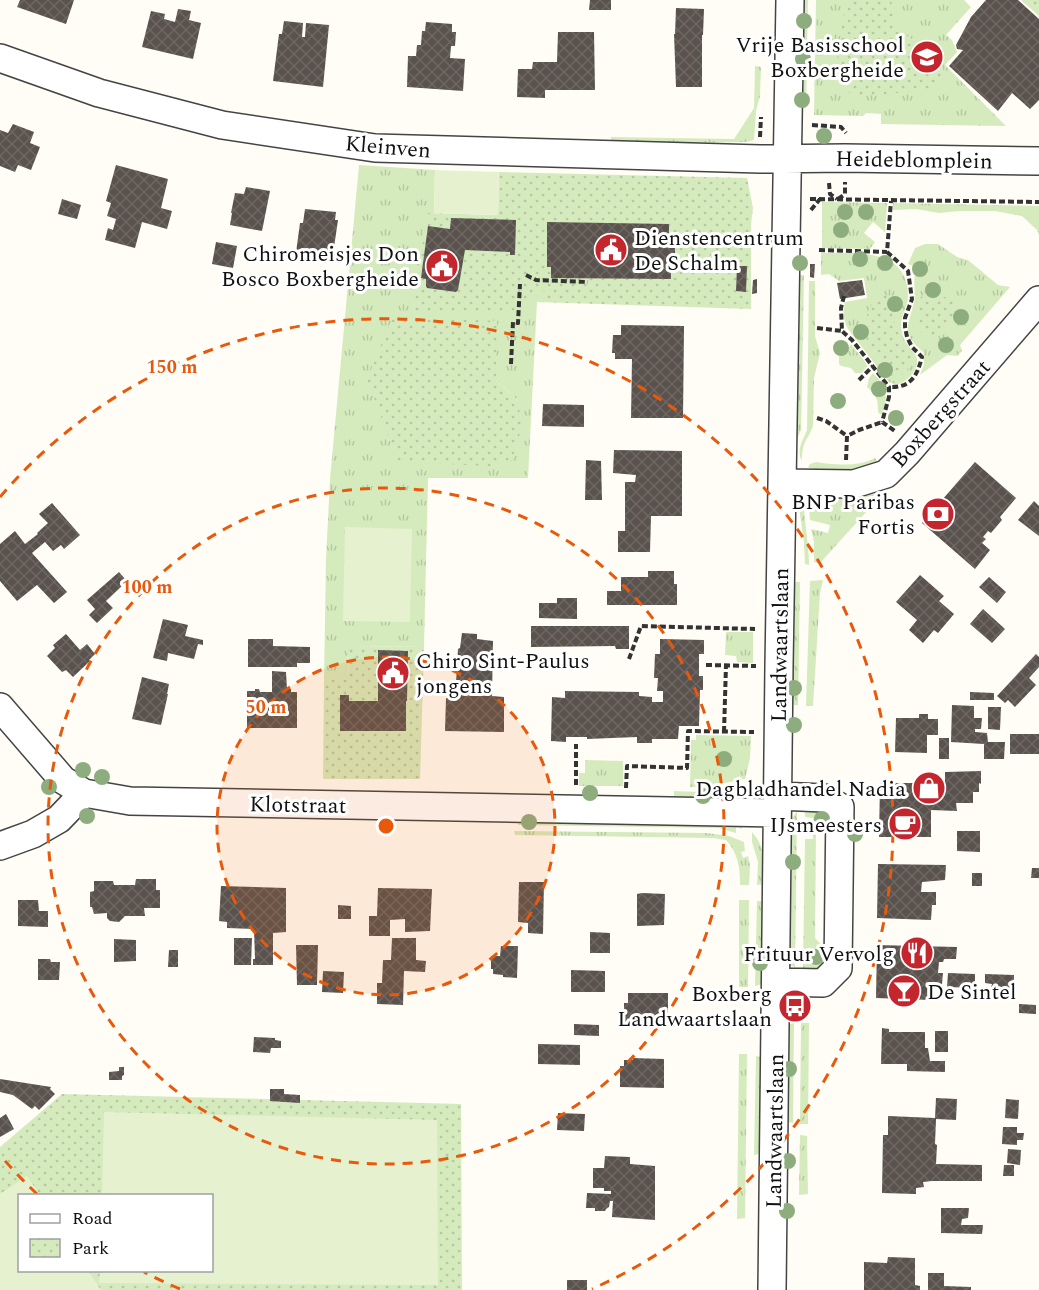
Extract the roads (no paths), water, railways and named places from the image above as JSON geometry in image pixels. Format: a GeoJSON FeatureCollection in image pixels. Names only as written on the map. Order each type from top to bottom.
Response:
{"type":"FeatureCollection","features":[{"type":"Feature","properties":{"kind":"street","name":"Landwaartslaan"},"geometry":{"type":"LineString","coordinates":[[772,1290],[790,0]]}},
{"type":"Feature","properties":{"kind":"street","name":"Kleinven"},"geometry":{"type":"LineString","coordinates":[[0,58],[99,93],[222,125],[375,148],[788,159]]}},
{"type":"Feature","properties":{"kind":"street","name":"Heideblomplein"},"geometry":{"type":"LineString","coordinates":[[788,159],[1039,161]]}},
{"type":"Feature","properties":{"kind":"street","name":"Boxbergstraat"},"geometry":{"type":"LineString","coordinates":[[782,483],[854,484],[886,474],[907,453],[1039,300]]}},
{"type":"Feature","properties":{"kind":"street","name":"Klotstraat"},"geometry":{"type":"LineString","coordinates":[[0,707],[63,780],[84,793],[130,801],[778,805],[824,798],[840,807],[838,968],[822,983],[776,982]]}},
{"type":"Feature","properties":{"kind":"street"},"geometry":{"type":"LineString","coordinates":[[0,846],[33,834],[59,819],[84,793]]}},
{"type":"Feature","properties":{"kind":"place","name":"Vrije Basisschool Boxbergheide"},"geometry":{"type":"Point","coordinates":[927,57]}},
{"type":"Feature","properties":{"kind":"place","name":"Dienstencentrum De Schalm"},"geometry":{"type":"Point","coordinates":[611,250]}},
{"type":"Feature","properties":{"kind":"place","name":"Chiromeisjes Don Bosco Boxbergheide"},"geometry":{"type":"Point","coordinates":[442,266]}},
{"type":"Feature","properties":{"kind":"place","name":"BNP Paribas Fortis"},"geometry":{"type":"Point","coordinates":[938,514]}},
{"type":"Feature","properties":{"kind":"place","name":"Chiro Sint-Paulus jongens"},"geometry":{"type":"Point","coordinates":[393,673]}},
{"type":"Feature","properties":{"kind":"place","name":"Dagbladhandel Nadia"},"geometry":{"type":"Point","coordinates":[929,788]}},
{"type":"Feature","properties":{"kind":"place","name":"IJsmeesters"},"geometry":{"type":"Point","coordinates":[905,824]}},
{"type":"Feature","properties":{"kind":"place","name":"Frituur Vervolg"},"geometry":{"type":"Point","coordinates":[917,953]}},
{"type":"Feature","properties":{"kind":"place","name":"De Sintel"},"geometry":{"type":"Point","coordinates":[904,991]}},
{"type":"Feature","properties":{"kind":"place","name":"Boxberg Landwaartslaan"},"geometry":{"type":"Point","coordinates":[795,1006]}}]}
